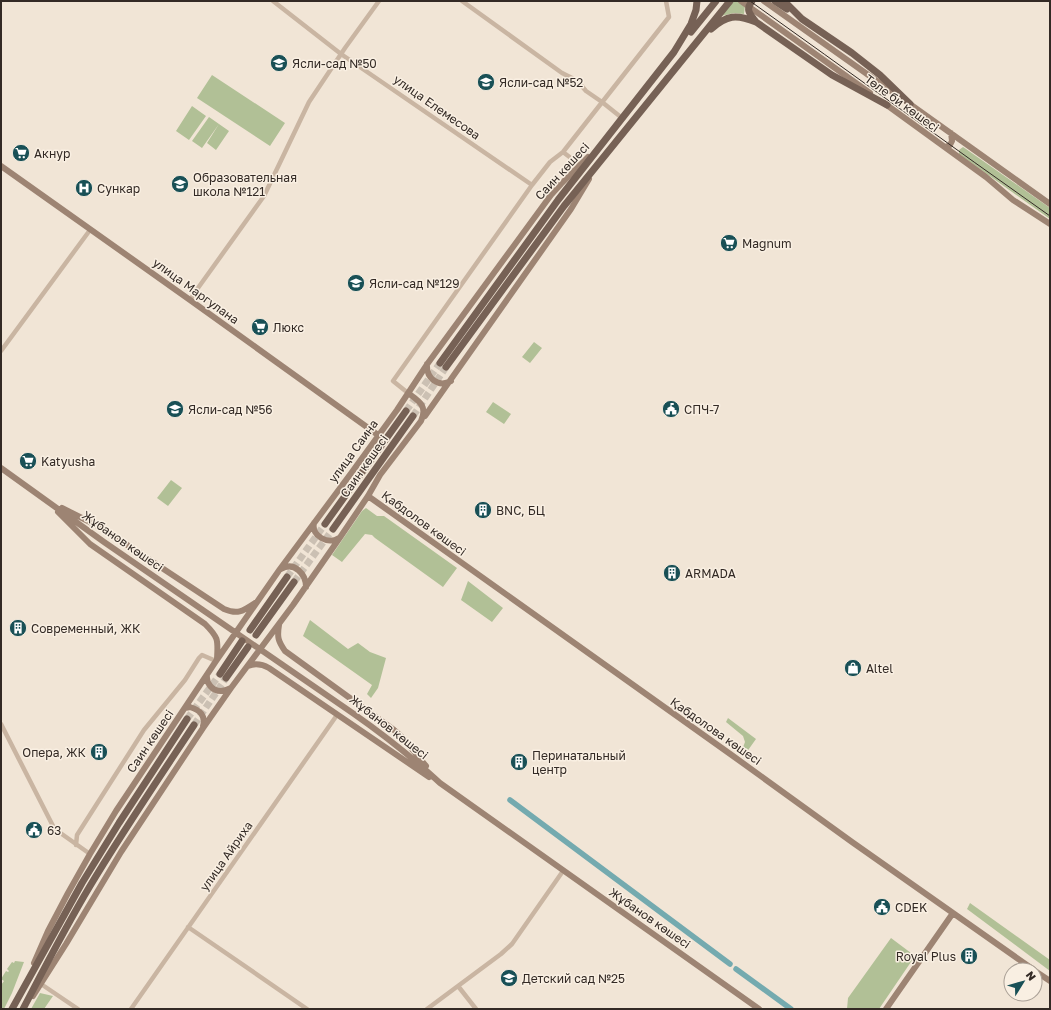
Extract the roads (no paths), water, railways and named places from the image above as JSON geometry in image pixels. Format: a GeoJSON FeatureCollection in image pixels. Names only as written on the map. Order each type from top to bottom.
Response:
{"type":"FeatureCollection","features":[{"type":"Feature","properties":{"kind":"main road"},"geometry":{"type":"LineString","coordinates":[[674,52],[691,24],[696,10],[697,1]]}},
{"type":"Feature","properties":{"kind":"main road"},"geometry":{"type":"LineString","coordinates":[[601,145],[716,1]]}},
{"type":"Feature","properties":{"kind":"main road","name":"Саин көшесі"},"geometry":{"type":"LineString","coordinates":[[446,368],[564,206],[730,1]]}},
{"type":"Feature","properties":{"kind":"main road","name":"Төле би көшесі"},"geometry":{"type":"LineString","coordinates":[[741,1],[887,105],[986,178],[1013,200],[1050,224]]}},
{"type":"Feature","properties":{"kind":"main road"},"geometry":{"type":"LineString","coordinates":[[752,1],[748,9],[749,14],[756,22]]}},
{"type":"Feature","properties":{"kind":"main road","name":"Төле би көшесі"},"geometry":{"type":"LineString","coordinates":[[764,1],[1050,204]]}},
{"type":"Feature","properties":{"kind":"main road"},"geometry":{"type":"LineString","coordinates":[[775,1],[852,53],[880,75],[910,104]]}},
{"type":"Feature","properties":{"kind":"main road"},"geometry":{"type":"LineString","coordinates":[[784,1],[802,19]]}},
{"type":"Feature","properties":{"kind":"main road"},"geometry":{"type":"LineString","coordinates":[[692,47],[713,27],[725,19],[739,16],[745,17],[756,22],[841,81],[887,105]]}},
{"type":"Feature","properties":{"kind":"main road"},"geometry":{"type":"LineString","coordinates":[[941,145],[946,147],[950,145],[952,142],[951,133]]}},
{"type":"Feature","properties":{"kind":"main road","name":"Саин көшесі"},"geometry":{"type":"LineString","coordinates":[[408,393],[428,363],[551,196],[601,145]]}},
{"type":"Feature","properties":{"kind":"main road","name":"Саин көшесі"},"geometry":{"type":"LineString","coordinates":[[440,363],[558,200],[601,145]]}},
{"type":"Feature","properties":{"kind":"main road","name":"Саин көшесі"},"geometry":{"type":"LineString","coordinates":[[306,587],[368,496],[380,475],[451,380],[571,209],[598,165]]}},
{"type":"Feature","properties":{"kind":"main road","name":"улица Маргулана"},"geometry":{"type":"LineString","coordinates":[[1,166],[378,435]]}},
{"type":"Feature","properties":{"kind":"main road"},"geometry":{"type":"LineString","coordinates":[[428,363],[428,373],[437,382],[445,383],[451,380]]}},
{"type":"Feature","properties":{"kind":"main road"},"geometry":{"type":"LineString","coordinates":[[408,393],[423,407],[424,414],[421,421]]}},
{"type":"Feature","properties":{"kind":"main road","name":"улица Саина"},"geometry":{"type":"LineString","coordinates":[[315,522],[408,393]]}},
{"type":"Feature","properties":{"kind":"main road","name":"Саин көшесі"},"geometry":{"type":"LineString","coordinates":[[325,524],[406,411]]}},
{"type":"Feature","properties":{"kind":"main road","name":"Саин көшесі"},"geometry":{"type":"LineString","coordinates":[[333,529],[412,416]]}},
{"type":"Feature","properties":{"kind":"main road","name":"Жұбанов көшесі"},"geometry":{"type":"LineString","coordinates":[[1,468],[104,542],[386,736],[440,783],[759,1009]]}},
{"type":"Feature","properties":{"kind":"main road","name":"Қабдолов көшесі"},"geometry":{"type":"LineString","coordinates":[[368,496],[467,567]]}},
{"type":"Feature","properties":{"kind":"main road"},"geometry":{"type":"LineString","coordinates":[[44,498],[100,527],[224,610],[229,612],[243,611],[258,601]]}},
{"type":"Feature","properties":{"kind":"main road"},"geometry":{"type":"LineString","coordinates":[[44,498],[90,544],[205,624],[217,638],[218,645],[216,661]]}},
{"type":"Feature","properties":{"kind":"main road"},"geometry":{"type":"LineString","coordinates":[[315,522],[315,530],[322,538],[328,541],[333,541],[341,536]]}},
{"type":"Feature","properties":{"kind":"main road","name":"Саин көшесі"},"geometry":{"type":"LineString","coordinates":[[12,1009],[68,892],[116,811],[216,661],[280,569],[315,522]]}},
{"type":"Feature","properties":{"kind":"main road"},"geometry":{"type":"LineString","coordinates":[[24,1009],[66,944],[121,852],[203,728],[306,587],[304,577],[298,570],[288,566],[280,569]]}},
{"type":"Feature","properties":{"kind":"main road","name":"Қабдолова көшесі"},"geometry":{"type":"LineString","coordinates":[[467,567],[953,913]]}},
{"type":"Feature","properties":{"kind":"main road"},"geometry":{"type":"LineString","coordinates":[[250,630],[287,577]]}},
{"type":"Feature","properties":{"kind":"main road"},"geometry":{"type":"LineString","coordinates":[[256,635],[294,582]]}},
{"type":"Feature","properties":{"kind":"main road"},"geometry":{"type":"LineString","coordinates":[[280,623],[278,639],[285,651],[394,730],[440,783]]}},
{"type":"Feature","properties":{"kind":"main road"},"geometry":{"type":"LineString","coordinates":[[220,674],[242,642]]}},
{"type":"Feature","properties":{"kind":"main road"},"geometry":{"type":"LineString","coordinates":[[226,678],[248,647]]}},
{"type":"Feature","properties":{"kind":"main road"},"geometry":{"type":"LineString","coordinates":[[248,666],[257,664],[264,665],[269,668],[440,783]]}},
{"type":"Feature","properties":{"kind":"main road"},"geometry":{"type":"LineString","coordinates":[[207,675],[208,682],[211,687],[216,690],[223,691],[231,688]]}},
{"type":"Feature","properties":{"kind":"main road"},"geometry":{"type":"LineString","coordinates":[[184,709],[190,707],[200,712],[204,719],[203,728]]}},
{"type":"Feature","properties":{"kind":"main road","name":"Саин көшесі"},"geometry":{"type":"LineString","coordinates":[[24,985],[82,882],[187,719]]}},
{"type":"Feature","properties":{"kind":"main road"},"geometry":{"type":"LineString","coordinates":[[24,1009],[59,939],[89,886],[194,724]]}},
{"type":"Feature","properties":{"kind":"main road"},"geometry":{"type":"LineString","coordinates":[[886,1009],[953,913],[1023,962]]}},
{"type":"Feature","properties":{"kind":"street","name":"улица Елемесова"},"geometry":{"type":"LineString","coordinates":[[273,1],[341,54],[532,185]]}},
{"type":"Feature","properties":{"kind":"street"},"geometry":{"type":"LineString","coordinates":[[190,300],[264,196],[309,102],[379,1]]}},
{"type":"Feature","properties":{"kind":"street"},"geometry":{"type":"LineString","coordinates":[[462,1],[562,73],[572,78]]}},
{"type":"Feature","properties":{"kind":"street"},"geometry":{"type":"LineString","coordinates":[[408,393],[393,380],[532,185],[550,162],[562,152],[669,17],[666,1]]}},
{"type":"Feature","properties":{"kind":"street"},"geometry":{"type":"LineString","coordinates":[[580,84],[586,91],[622,118]]}},
{"type":"Feature","properties":{"kind":"street"},"geometry":{"type":"LineString","coordinates":[[562,152],[580,165]]}},
{"type":"Feature","properties":{"kind":"street"},"geometry":{"type":"LineString","coordinates":[[1,351],[90,230]]}},
{"type":"Feature","properties":{"kind":"street"},"geometry":{"type":"LineString","coordinates":[[76,845],[77,835],[144,730],[185,680],[202,655],[216,661]]}},
{"type":"Feature","properties":{"kind":"street","name":"улица Айриха"},"geometry":{"type":"LineString","coordinates":[[131,1009],[337,715]]}},
{"type":"Feature","properties":{"kind":"street"},"geometry":{"type":"LineString","coordinates":[[1,724],[53,826],[76,845],[90,854]]}},
{"type":"Feature","properties":{"kind":"street"},"geometry":{"type":"LineString","coordinates":[[426,1009],[512,944],[563,871]]}},
{"type":"Feature","properties":{"kind":"street"},"geometry":{"type":"LineString","coordinates":[[188,928],[307,1009]]}},
{"type":"Feature","properties":{"kind":"street"},"geometry":{"type":"LineString","coordinates":[[41,984],[78,1009]]}},
{"type":"Feature","properties":{"kind":"street"},"geometry":{"type":"LineString","coordinates":[[458,986],[476,1009]]}},
{"type":"Feature","properties":{"kind":"waterway"},"geometry":{"type":"LineString","coordinates":[[510,800],[730,964]]}},
{"type":"Feature","properties":{"kind":"waterway"},"geometry":{"type":"LineString","coordinates":[[736,969],[791,1009]]}},
{"type":"Feature","properties":{"kind":"tunnel"},"geometry":{"type":"LineString","coordinates":[[406,411],[440,363]]}},
{"type":"Feature","properties":{"kind":"tunnel"},"geometry":{"type":"LineString","coordinates":[[413,416],[446,367]]}},
{"type":"Feature","properties":{"kind":"tunnel"},"geometry":{"type":"LineString","coordinates":[[287,577],[325,524]]}},
{"type":"Feature","properties":{"kind":"tunnel"},"geometry":{"type":"LineString","coordinates":[[294,582],[333,529]]}},
{"type":"Feature","properties":{"kind":"tunnel"},"geometry":{"type":"LineString","coordinates":[[187,719],[220,674]]}},
{"type":"Feature","properties":{"kind":"tunnel"},"geometry":{"type":"LineString","coordinates":[[194,725],[226,678]]}},
{"type":"Feature","properties":{"kind":"tram line"},"geometry":{"type":"LineString","coordinates":[[750,1],[1050,216]]}},
{"type":"Feature","properties":{"kind":"place","name":"Ясли-сад №50"},"geometry":{"type":"Point","coordinates":[279,63]}},
{"type":"Feature","properties":{"kind":"place","name":"Ясли-сад №52"},"geometry":{"type":"Point","coordinates":[486,82]}},
{"type":"Feature","properties":{"kind":"place","name":"Акнур"},"geometry":{"type":"Point","coordinates":[21,153]}},
{"type":"Feature","properties":{"kind":"place","name":"Образовательная школа №121"},"geometry":{"type":"Point","coordinates":[180,184]}},
{"type":"Feature","properties":{"kind":"place","name":"Сункар"},"geometry":{"type":"Point","coordinates":[84,188]}},
{"type":"Feature","properties":{"kind":"place","name":"Magnum"},"geometry":{"type":"Point","coordinates":[729,243]}},
{"type":"Feature","properties":{"kind":"place","name":"Ясли-сад №129"},"geometry":{"type":"Point","coordinates":[356,283]}},
{"type":"Feature","properties":{"kind":"place","name":"Люкс"},"geometry":{"type":"Point","coordinates":[260,327]}},
{"type":"Feature","properties":{"kind":"place","name":"Ясли-сад №56"},"geometry":{"type":"Point","coordinates":[175,409]}},
{"type":"Feature","properties":{"kind":"place","name":"СПЧ-7"},"geometry":{"type":"Point","coordinates":[671,409]}},
{"type":"Feature","properties":{"kind":"place","name":"Katyusha"},"geometry":{"type":"Point","coordinates":[28,461]}},
{"type":"Feature","properties":{"kind":"place","name":"BNC, БЦ"},"geometry":{"type":"Point","coordinates":[483,510]}},
{"type":"Feature","properties":{"kind":"place","name":"ARMADA"},"geometry":{"type":"Point","coordinates":[672,573]}},
{"type":"Feature","properties":{"kind":"place","name":"Современный, ЖК"},"geometry":{"type":"Point","coordinates":[18,628]}},
{"type":"Feature","properties":{"kind":"place","name":"Altel"},"geometry":{"type":"Point","coordinates":[853,668]}},
{"type":"Feature","properties":{"kind":"place","name":"Опера, ЖК"},"geometry":{"type":"Point","coordinates":[99,752]}},
{"type":"Feature","properties":{"kind":"place","name":"Перинатальный центр"},"geometry":{"type":"Point","coordinates":[519,762]}},
{"type":"Feature","properties":{"kind":"place","name":"63"},"geometry":{"type":"Point","coordinates":[34,830]}},
{"type":"Feature","properties":{"kind":"place","name":"CDEK"},"geometry":{"type":"Point","coordinates":[882,907]}},
{"type":"Feature","properties":{"kind":"place","name":"Royal Plus"},"geometry":{"type":"Point","coordinates":[969,956]}},
{"type":"Feature","properties":{"kind":"place","name":"Детский сад №25"},"geometry":{"type":"Point","coordinates":[509,978]}}]}
